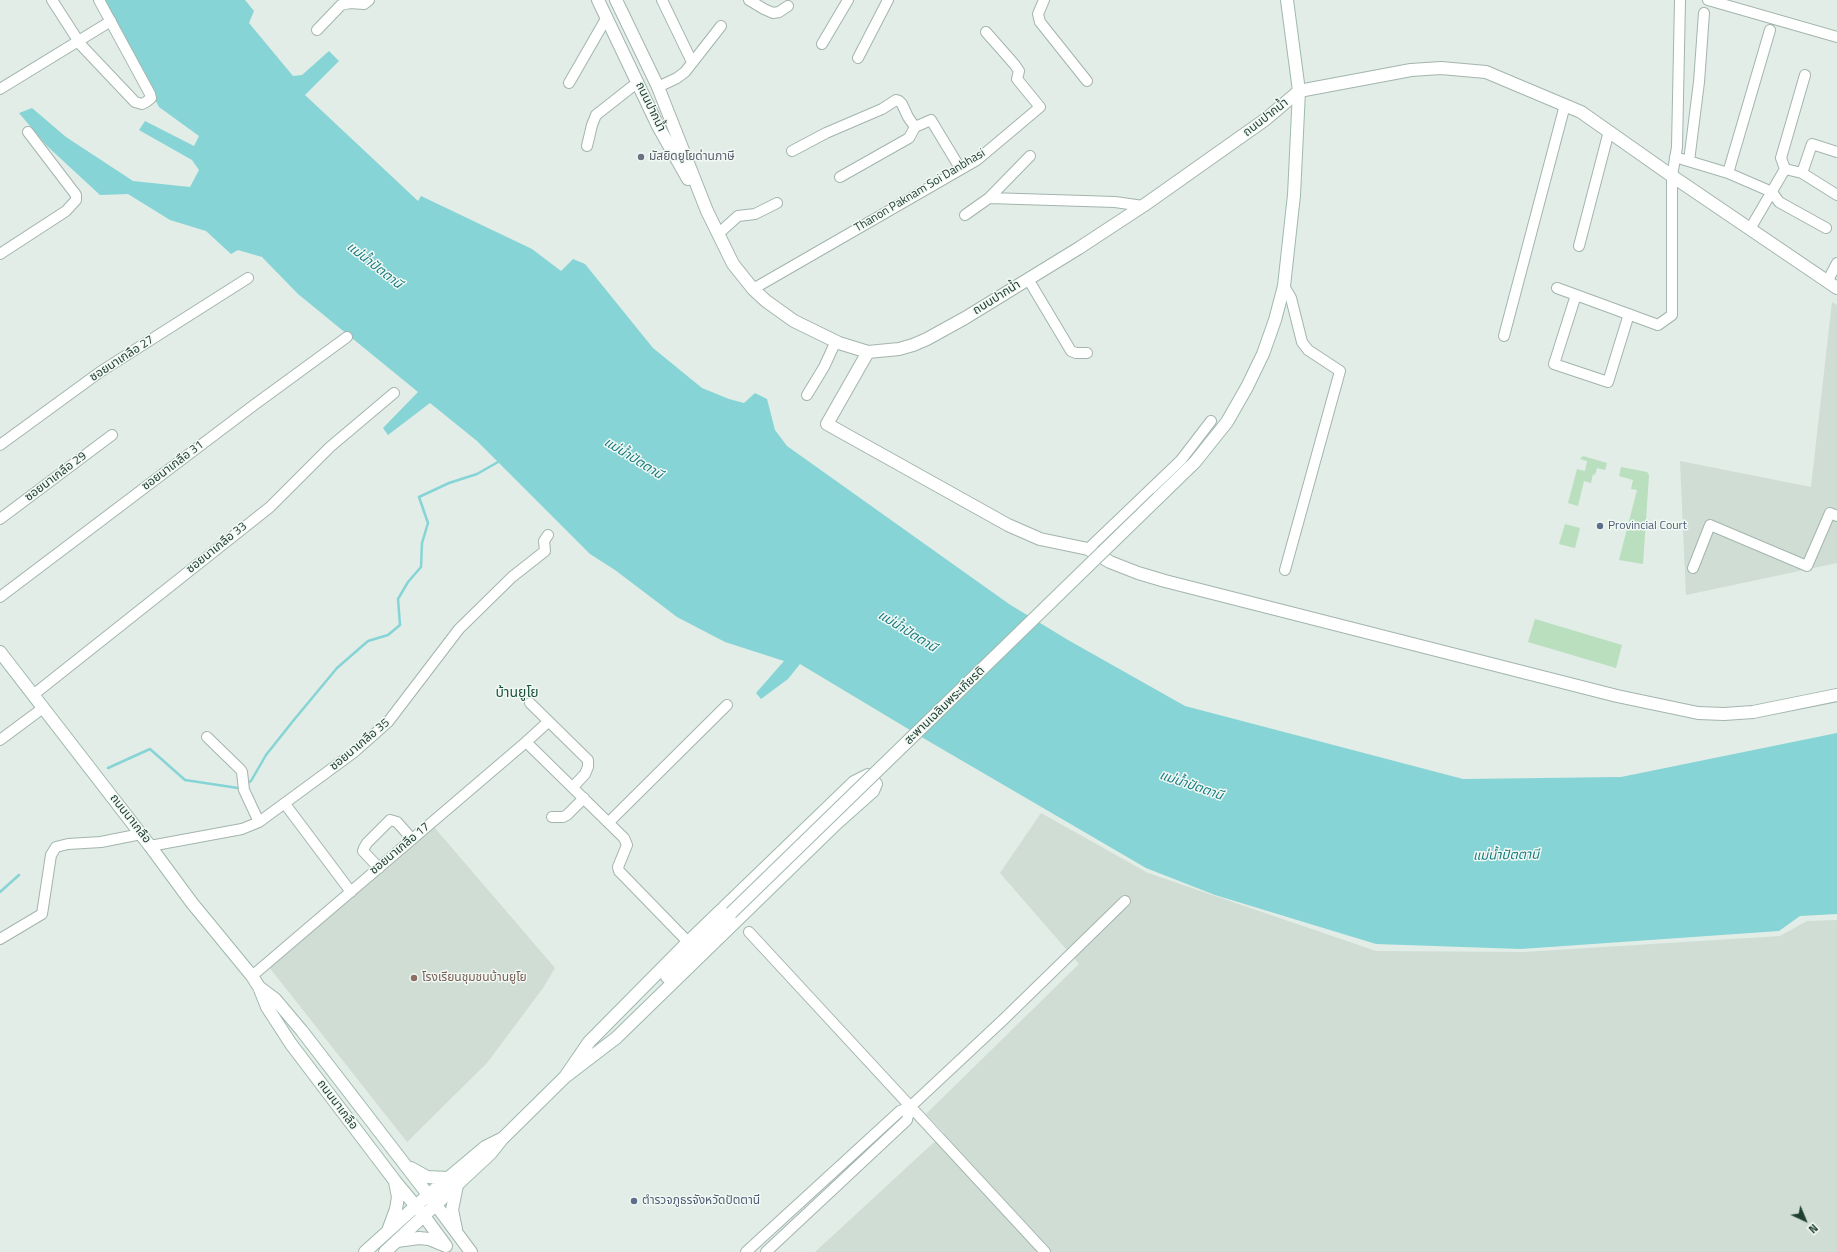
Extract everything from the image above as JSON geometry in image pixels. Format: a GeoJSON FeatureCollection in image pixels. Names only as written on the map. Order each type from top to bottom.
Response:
{"type":"FeatureCollection","features":[{"type":"Feature","properties":{"kind":"main road","name":"ถนนปากน้ำ"},"geometry":{"type":"LineString","coordinates":[[598,0],[658,126],[707,211]]}},
{"type":"Feature","properties":{"kind":"main road","name":"ถนนปากน้ำ"},"geometry":{"type":"LineString","coordinates":[[616,0],[658,86],[707,211],[734,264],[753,289],[766,301],[794,321],[836,341],[868,352],[899,349],[927,339],[1028,279],[1143,206],[1266,119],[1299,91]]}},
{"type":"Feature","properties":{"kind":"main road","name":"สะพานเฉลิมพระเกียรติ"},"geometry":{"type":"LineString","coordinates":[[565,1077],[731,913],[1195,462],[1227,422],[1247,387],[1263,354],[1275,320],[1284,286],[1294,195],[1299,91],[1286,0]]}},
{"type":"Feature","properties":{"kind":"main road"},"geometry":{"type":"LineString","coordinates":[[1299,91],[1411,70],[1440,68],[1486,72],[1581,112],[1832,285]]}},
{"type":"Feature","properties":{"kind":"main road"},"geometry":{"type":"LineString","coordinates":[[868,352],[827,424],[1008,525],[1040,539],[1088,549],[1110,562],[1158,579],[1616,696],[1698,713],[1724,714],[1753,712],[1837,695]]}},
{"type":"Feature","properties":{"kind":"main road","name":"ถนนนาเกลือ"},"geometry":{"type":"LineString","coordinates":[[1,656],[141,834],[192,903],[252,976],[259,987],[267,1007],[291,1044],[395,1181],[449,1249]]}},
{"type":"Feature","properties":{"kind":"main road"},"geometry":{"type":"LineString","coordinates":[[385,1252],[436,1205],[452,1181],[485,1147],[502,1139],[565,1077],[616,1038],[873,791],[876,784],[874,780],[868,775],[854,782],[688,942],[589,1042],[565,1077]]}},
{"type":"Feature","properties":{"kind":"main road","name":"ถนนนาเกลือ"},"geometry":{"type":"LineString","coordinates":[[259,987],[275,999],[302,1032],[471,1252]]}},
{"type":"Feature","properties":{"kind":"main road"},"geometry":{"type":"LineString","coordinates":[[406,1166],[427,1177],[452,1181]]}},
{"type":"Feature","properties":{"kind":"main road"},"geometry":{"type":"LineString","coordinates":[[388,1231],[396,1209],[398,1197],[395,1181]]}},
{"type":"Feature","properties":{"kind":"main road"},"geometry":{"type":"LineString","coordinates":[[365,1252],[428,1195],[452,1181]]}},
{"type":"Feature","properties":{"kind":"main road"},"geometry":{"type":"LineString","coordinates":[[452,1181],[452,1210],[456,1232]]}},
{"type":"Feature","properties":{"kind":"main road"},"geometry":{"type":"LineString","coordinates":[[397,1241],[419,1238],[429,1239],[449,1249]]}},
{"type":"Feature","properties":{"kind":"street"},"geometry":{"type":"LineString","coordinates":[[52,0],[78,41],[135,102],[142,104],[150,98],[150,94],[99,0]]}},
{"type":"Feature","properties":{"kind":"street"},"geometry":{"type":"LineString","coordinates":[[317,30],[341,5],[350,3],[364,4],[369,0]]}},
{"type":"Feature","properties":{"kind":"street"},"geometry":{"type":"LineString","coordinates":[[662,0],[692,62]]}},
{"type":"Feature","properties":{"kind":"street"},"geometry":{"type":"LineString","coordinates":[[749,0],[773,13],[779,12],[788,6]]}},
{"type":"Feature","properties":{"kind":"street"},"geometry":{"type":"LineString","coordinates":[[822,44],[848,0]]}},
{"type":"Feature","properties":{"kind":"street"},"geometry":{"type":"LineString","coordinates":[[858,58],[888,0]]}},
{"type":"Feature","properties":{"kind":"street"},"geometry":{"type":"LineString","coordinates":[[1044,0],[1038,14],[1040,22],[1087,81]]}},
{"type":"Feature","properties":{"kind":"street"},"geometry":{"type":"LineString","coordinates":[[1557,288],[1658,325],[1672,314],[1672,176],[1675,156],[1680,0]]}},
{"type":"Feature","properties":{"kind":"street"},"geometry":{"type":"LineString","coordinates":[[1708,0],[1837,37]]}},
{"type":"Feature","properties":{"kind":"street"},"geometry":{"type":"LineString","coordinates":[[1689,161],[1699,82],[1704,13]]}},
{"type":"Feature","properties":{"kind":"street"},"geometry":{"type":"LineString","coordinates":[[569,83],[607,17]]}},
{"type":"Feature","properties":{"kind":"street"},"geometry":{"type":"LineString","coordinates":[[0,89],[111,21]]}},
{"type":"Feature","properties":{"kind":"street"},"geometry":{"type":"LineString","coordinates":[[658,86],[677,78],[685,72],[721,26]]}},
{"type":"Feature","properties":{"kind":"street"},"geometry":{"type":"LineString","coordinates":[[1728,173],[1770,30]]}},
{"type":"Feature","properties":{"kind":"street","name":"Thanon Paknam Soi Danbhasi"},"geometry":{"type":"LineString","coordinates":[[753,289],[960,168],[977,160],[1040,107],[1017,79],[1019,71],[1015,65],[986,32]]}},
{"type":"Feature","properties":{"kind":"street"},"geometry":{"type":"LineString","coordinates":[[1750,229],[1785,169],[1781,158],[1805,75]]}},
{"type":"Feature","properties":{"kind":"street"},"geometry":{"type":"LineString","coordinates":[[587,146],[596,115],[638,82]]}},
{"type":"Feature","properties":{"kind":"street"},"geometry":{"type":"LineString","coordinates":[[792,151],[826,133],[882,109],[896,100],[902,104],[915,127]]}},
{"type":"Feature","properties":{"kind":"street"},"geometry":{"type":"LineString","coordinates":[[1504,336],[1565,105]]}},
{"type":"Feature","properties":{"kind":"street"},"geometry":{"type":"LineString","coordinates":[[840,177],[909,138],[915,127],[932,120],[960,168]]}},
{"type":"Feature","properties":{"kind":"street"},"geometry":{"type":"LineString","coordinates":[[0,254],[66,211],[76,200],[76,195],[28,132]]}},
{"type":"Feature","properties":{"kind":"street"},"geometry":{"type":"LineString","coordinates":[[1580,246],[1609,132]]}},
{"type":"Feature","properties":{"kind":"street"},"geometry":{"type":"LineString","coordinates":[[1802,173],[1812,144],[1837,152]]}},
{"type":"Feature","properties":{"kind":"street"},"geometry":{"type":"LineString","coordinates":[[965,216],[989,198],[1030,156]]}},
{"type":"Feature","properties":{"kind":"street"},"geometry":{"type":"LineString","coordinates":[[1675,156],[1728,173],[1772,192],[1779,202],[1826,228]]}},
{"type":"Feature","properties":{"kind":"street"},"geometry":{"type":"LineString","coordinates":[[1785,169],[1802,173],[1837,195]]}},
{"type":"Feature","properties":{"kind":"street"},"geometry":{"type":"LineString","coordinates":[[989,198],[1115,202],[1143,206]]}},
{"type":"Feature","properties":{"kind":"street"},"geometry":{"type":"LineString","coordinates":[[718,234],[738,216],[755,214],[777,204]]}},
{"type":"Feature","properties":{"kind":"street"},"geometry":{"type":"LineString","coordinates":[[1832,285],[1837,263]]}},
{"type":"Feature","properties":{"kind":"street","name":"ซอยนาเกลือ 27"},"geometry":{"type":"LineString","coordinates":[[0,445],[100,372],[248,278]]}},
{"type":"Feature","properties":{"kind":"street"},"geometry":{"type":"LineString","coordinates":[[1028,279],[1072,351],[1076,353],[1087,353]]}},
{"type":"Feature","properties":{"kind":"street"},"geometry":{"type":"LineString","coordinates":[[1284,286],[1291,298],[1302,342],[1308,350],[1340,371],[1285,570]]}},
{"type":"Feature","properties":{"kind":"street"},"geometry":{"type":"LineString","coordinates":[[1576,295],[1554,364],[1608,382],[1629,314]]}},
{"type":"Feature","properties":{"kind":"street","name":"ซอยนาเกลือ 31"},"geometry":{"type":"LineString","coordinates":[[0,597],[254,405],[347,337]]}},
{"type":"Feature","properties":{"kind":"street"},"geometry":{"type":"LineString","coordinates":[[807,395],[824,367],[836,341]]}},
{"type":"Feature","properties":{"kind":"street","name":"ซอยนาเกลือ 33"},"geometry":{"type":"LineString","coordinates":[[33,695],[270,506],[330,447],[394,394]]}},
{"type":"Feature","properties":{"kind":"street"},"geometry":{"type":"LineString","coordinates":[[1088,549],[1182,460],[1211,421]]}},
{"type":"Feature","properties":{"kind":"street","name":"ซอยนาเกลือ 29"},"geometry":{"type":"LineString","coordinates":[[0,519],[112,435]]}},
{"type":"Feature","properties":{"kind":"street"},"geometry":{"type":"LineString","coordinates":[[1693,568],[1710,525],[1807,566],[1830,513],[1837,516]]}},
{"type":"Feature","properties":{"kind":"street","name":"ซอยนาเกลือ 35"},"geometry":{"type":"LineString","coordinates":[[150,846],[242,829],[259,822],[353,753],[388,722],[459,628],[512,576],[545,551],[544,541],[548,535]]}},
{"type":"Feature","properties":{"kind":"street"},"geometry":{"type":"LineString","coordinates":[[530,703],[588,760],[588,767],[573,787]]}},
{"type":"Feature","properties":{"kind":"street"},"geometry":{"type":"LineString","coordinates":[[609,822],[727,705]]}},
{"type":"Feature","properties":{"kind":"street"},"geometry":{"type":"LineString","coordinates":[[0,740],[43,708]]}},
{"type":"Feature","properties":{"kind":"street","name":"ซอยนาเกลือ 17"},"geometry":{"type":"LineString","coordinates":[[252,976],[548,722]]}},
{"type":"Feature","properties":{"kind":"street"},"geometry":{"type":"LineString","coordinates":[[207,737],[240,769],[243,785],[259,822]]}},
{"type":"Feature","properties":{"kind":"street"},"geometry":{"type":"LineString","coordinates":[[526,742],[609,822],[627,843],[619,871],[688,942]]}},
{"type":"Feature","properties":{"kind":"street"},"geometry":{"type":"LineString","coordinates":[[552,817],[563,817],[567,815],[584,798]]}},
{"type":"Feature","properties":{"kind":"street"},"geometry":{"type":"LineString","coordinates":[[285,804],[351,892]]}},
{"type":"Feature","properties":{"kind":"street"},"geometry":{"type":"LineString","coordinates":[[379,868],[364,851],[364,848],[367,843],[390,820],[395,821],[412,840]]}},
{"type":"Feature","properties":{"kind":"street"},"geometry":{"type":"LineString","coordinates":[[0,938],[42,914],[51,856],[56,847],[68,844],[101,842],[141,834]]}},
{"type":"Feature","properties":{"kind":"street"},"geometry":{"type":"LineString","coordinates":[[746,1252],[900,1111],[910,1107],[1126,901]]}},
{"type":"Feature","properties":{"kind":"street"},"geometry":{"type":"LineString","coordinates":[[749,932],[1045,1252]]}},
{"type":"Feature","properties":{"kind":"street"},"geometry":{"type":"LineString","coordinates":[[766,1252],[906,1120],[910,1107]]}},
{"type":"Feature","properties":{"kind":"shaded area"},"geometry":{"type":"Polygon","coordinates":[[[1832,302],[1837,305],[1837,563],[1686,595],[1680,461],[1811,487],[1832,302]]]}},
{"type":"Feature","properties":{"kind":"shaded area"},"geometry":{"type":"Polygon","coordinates":[[[1041,813],[1148,873],[1376,951],[1524,952],[1780,936],[1807,921],[1837,920],[1837,1252],[815,1252],[944,1133],[926,1114],[1079,964],[1000,873],[1041,813]]]}},
{"type":"Feature","properties":{"kind":"shaded area","name":"โรงเรียนชุมชนบ้านยูโย"},"geometry":{"type":"Polygon","coordinates":[[[434,827],[555,968],[543,988],[487,1063],[407,1142],[269,967],[434,827]]]}},
{"type":"Feature","properties":{"kind":"green space"},"geometry":{"type":"Polygon","coordinates":[[[1583,456],[1607,463],[1605,470],[1597,468],[1595,475],[1593,474],[1591,483],[1584,481],[1578,506],[1568,503],[1577,469],[1585,471],[1587,461],[1580,459],[1583,456]]]}},
{"type":"Feature","properties":{"kind":"green space"},"geometry":{"type":"Polygon","coordinates":[[[1621,467],[1647,472],[1649,475],[1643,564],[1619,560],[1637,490],[1631,489],[1633,480],[1619,476],[1621,467]]]}},
{"type":"Feature","properties":{"kind":"green space"},"geometry":{"type":"Polygon","coordinates":[[[1565,524],[1580,528],[1575,548],[1559,544],[1565,524]]]}},
{"type":"Feature","properties":{"kind":"green space"},"geometry":{"type":"Polygon","coordinates":[[[1535,619],[1622,645],[1616,668],[1528,642],[1535,619]]]}},
{"type":"Feature","properties":{"kind":"water","name":"แม่น้ำปัตตานี"},"geometry":{"type":"Polygon","coordinates":[[[104,0],[245,0],[254,11],[249,23],[293,76],[302,75],[329,51],[339,61],[305,95],[418,201],[421,196],[532,249],[561,271],[573,259],[585,264],[653,348],[702,388],[729,399],[744,403],[755,393],[767,399],[775,430],[787,446],[1009,604],[1068,640],[1185,706],[1463,779],[1621,777],[1837,733],[1837,914],[1800,916],[1779,931],[1521,949],[1376,944],[1215,895],[1146,868],[800,664],[788,679],[761,699],[756,693],[784,661],[725,642],[677,617],[615,570],[590,554],[477,441],[430,403],[388,435],[383,428],[418,392],[298,294],[262,257],[238,250],[231,254],[206,231],[170,220],[128,194],[100,195],[46,145],[19,113],[32,108],[66,137],[133,181],[190,187],[199,170],[192,160],[139,130],[145,121],[194,146],[199,136],[159,107],[104,0]]]}},
{"type":"Feature","properties":{"kind":"waterway"},"geometry":{"type":"LineString","coordinates":[[246,784],[251,781],[266,755],[337,668],[368,641],[388,635],[400,625],[398,599],[408,582],[421,567],[422,543],[428,523],[419,497],[449,483],[477,474],[498,462]]}},
{"type":"Feature","properties":{"kind":"waterway"},"geometry":{"type":"LineString","coordinates":[[108,768],[150,749],[185,780],[238,788],[240,787]]}},
{"type":"Feature","properties":{"kind":"waterway"},"geometry":{"type":"LineString","coordinates":[[0,892],[19,875]]}},
{"type":"Feature","properties":{"kind":"place","name":"มัสยิดยูโยด่านภาษี"},"geometry":{"type":"Point","coordinates":[641,157]}},
{"type":"Feature","properties":{"kind":"place","name":"Provincial Court"},"geometry":{"type":"Point","coordinates":[1600,526]}},
{"type":"Feature","properties":{"kind":"place","name":"โรงเรียนชุมชนบ้านยูโย"},"geometry":{"type":"Point","coordinates":[414,978]}},
{"type":"Feature","properties":{"kind":"place","name":"ตำรวจภูธรจังหวัดปัตตานี"},"geometry":{"type":"Point","coordinates":[634,1201]}},
{"type":"Feature","properties":{"kind":"district","name":"บ้านยูโย"},"geometry":{"type":"Point","coordinates":[517,694]}}]}
